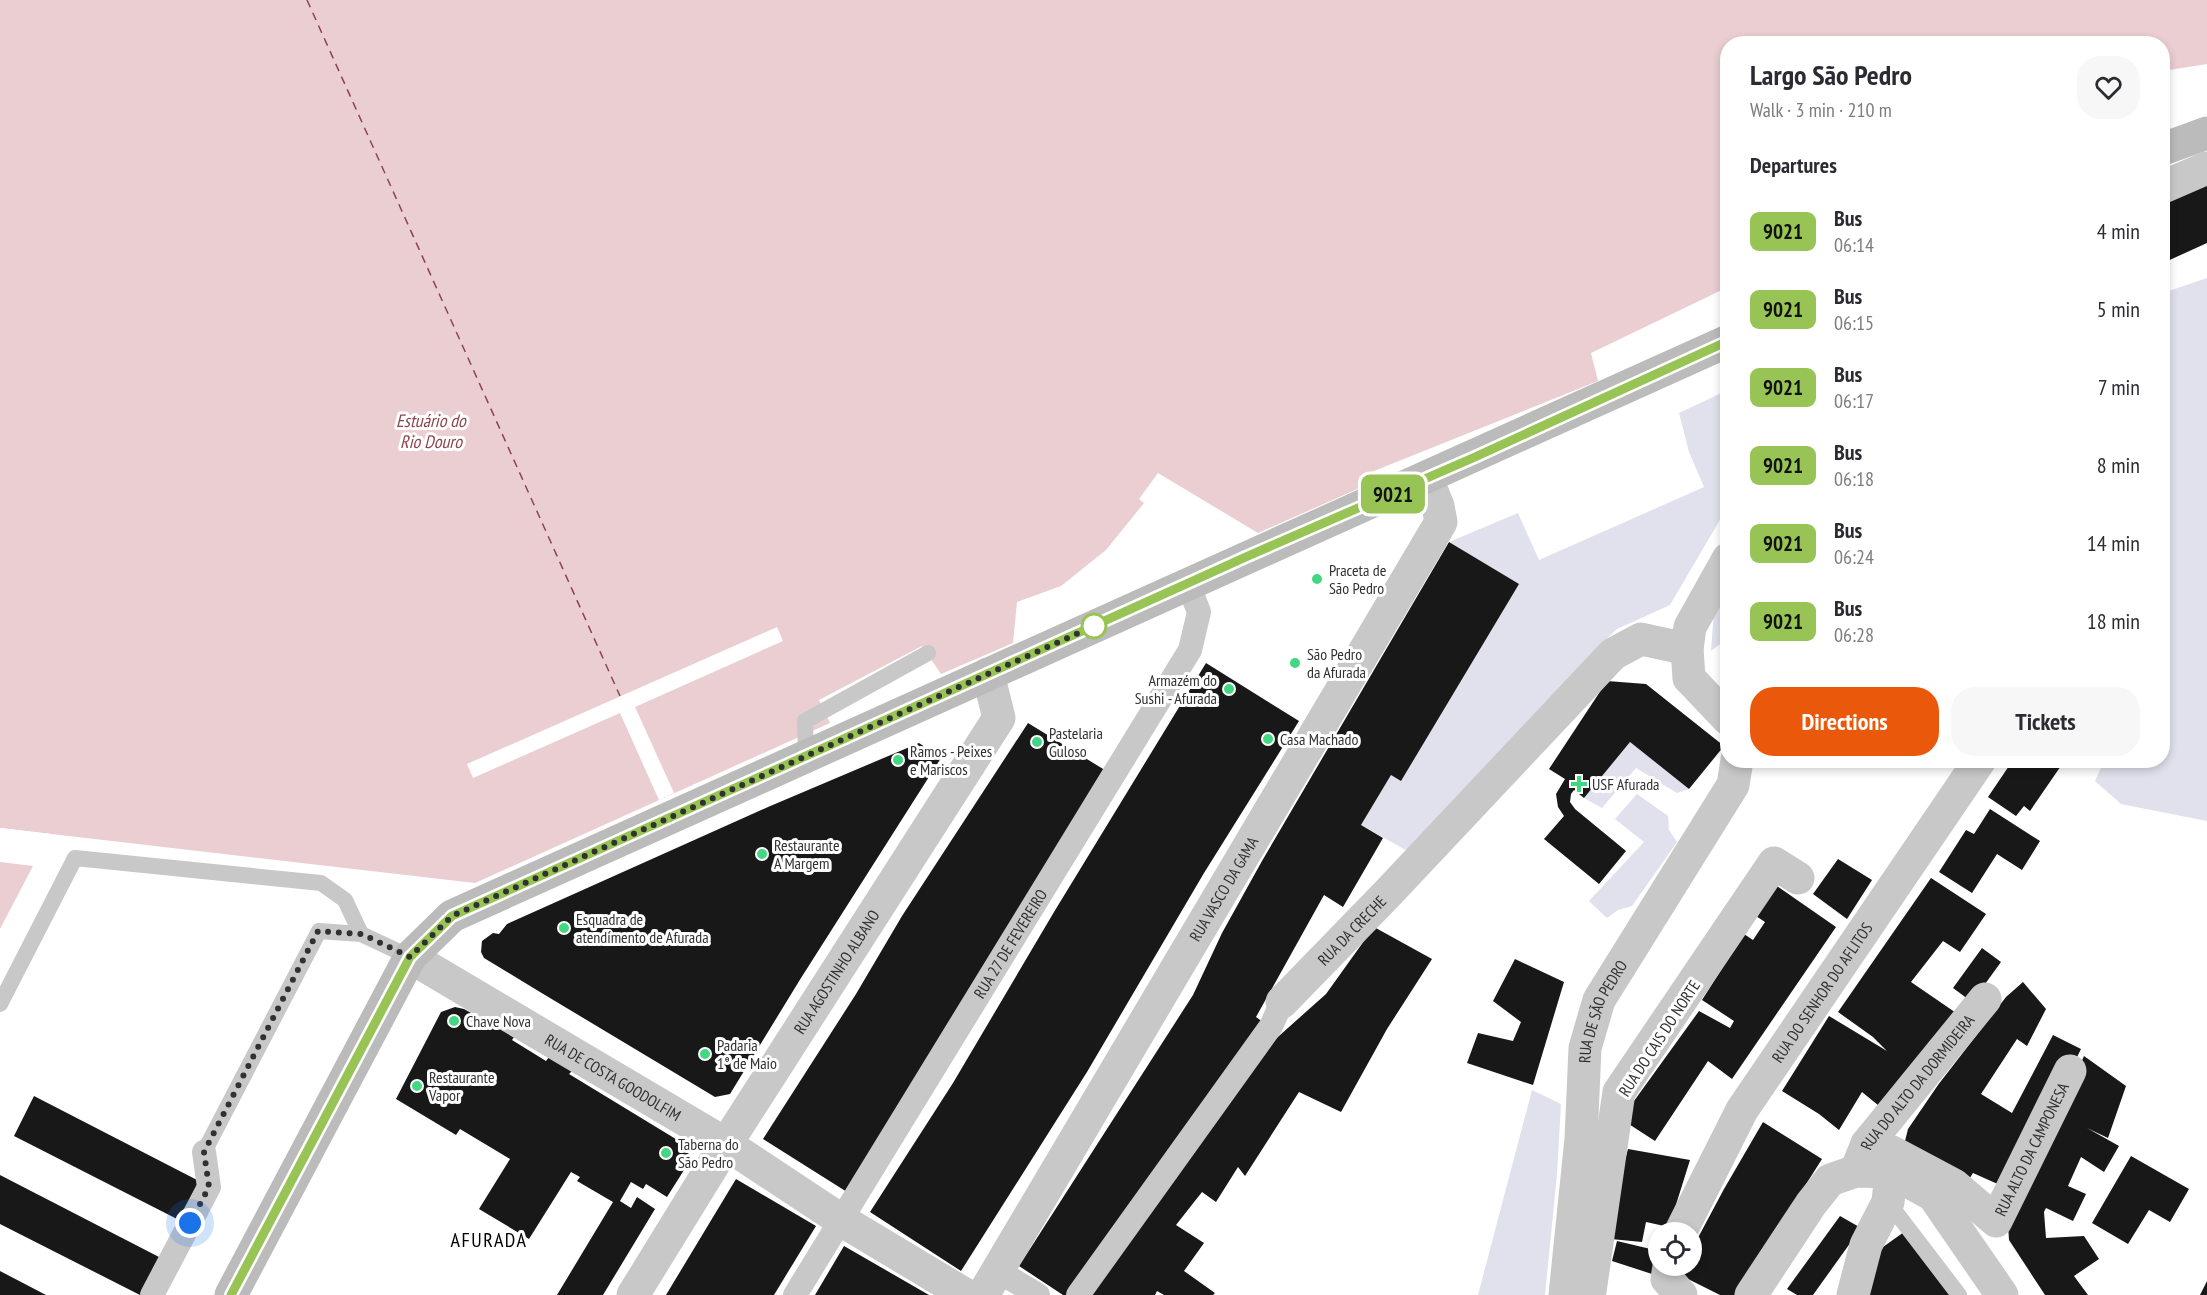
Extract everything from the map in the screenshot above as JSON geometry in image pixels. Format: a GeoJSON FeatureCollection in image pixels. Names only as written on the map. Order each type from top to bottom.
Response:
{"type":"FeatureCollection","features":[{"type":"Feature","properties":{"kind":"main road"},"geometry":{"type":"LineString","coordinates":[[2170,146],[2207,133]]}},
{"type":"Feature","properties":{"kind":"main road"},"geometry":{"type":"LineString","coordinates":[[231,1295],[410,957],[452,916],[1720,345]]}},
{"type":"Feature","properties":{"kind":"street"},"geometry":{"type":"LineString","coordinates":[[2170,184],[2207,168]]}},
{"type":"Feature","properties":{"kind":"street","name":"RUA VASCO DA GAMA"},"geometry":{"type":"LineString","coordinates":[[990,1283],[1441,522],[1438,506],[1426,479]]}},
{"type":"Feature","properties":{"kind":"street"},"geometry":{"type":"LineString","coordinates":[[1720,573],[1690,627],[1687,650],[1689,678],[1720,710]]}},
{"type":"Feature","properties":{"kind":"street","name":"RUA 27 DE FEVEREIRO"},"geometry":{"type":"LineString","coordinates":[[795,1295],[1190,650],[1199,612],[1188,584]]}},
{"type":"Feature","properties":{"kind":"street","name":"RUA DA CRECHE"},"geometry":{"type":"LineString","coordinates":[[1077,1295],[1271,1026],[1282,1002],[1613,654],[1641,639],[1687,650]]}},
{"type":"Feature","properties":{"kind":"street","name":"RUA AGOSTINHO ALBANO"},"geometry":{"type":"LineString","coordinates":[[633,1295],[726,1144],[999,718],[988,674]]}},
{"type":"Feature","properties":{"kind":"street","name":"RUA DE SÃO PEDRO"},"geometry":{"type":"LineString","coordinates":[[1565,1295],[1581,1139],[1585,1048],[1599,1000],[1733,785],[1736,768]]}},
{"type":"Feature","properties":{"kind":"street","name":"RUA DO SENHOR DO AFLITOS"},"geometry":{"type":"LineString","coordinates":[[1686,1222],[1742,1110],[1975,768]]}},
{"type":"Feature","properties":{"kind":"street","name":"RUA DO CAIS DO NORTE"},"geometry":{"type":"LineString","coordinates":[[1585,1295],[1590,1290],[1619,1092],[1774,863],[1798,878]]}},
{"type":"Feature","properties":{"kind":"street","name":"RUA DE COSTA GOODOLFIM"},"geometry":{"type":"LineString","coordinates":[[410,957],[726,1144],[841,1220],[966,1295]]}},
{"type":"Feature","properties":{"kind":"street","name":"RUA DO ALTO DA DORMIDEIRA"},"geometry":{"type":"LineString","coordinates":[[1861,1157],[1985,999]]}},
{"type":"Feature","properties":{"kind":"street","name":"RUA ALTO DA CAMPONESA"},"geometry":{"type":"LineString","coordinates":[[1861,1157],[1892,1152],[1954,1185],[1996,1221],[2070,1071]]}},
{"type":"Feature","properties":{"kind":"street"},"geometry":{"type":"LineString","coordinates":[[152,1295],[209,1187],[204,1152]]}},
{"type":"Feature","properties":{"kind":"street"},"geometry":{"type":"LineString","coordinates":[[1751,1295],[1810,1204],[1830,1180],[1861,1157],[1890,1187],[1933,1195],[2002,1295]]}},
{"type":"Feature","properties":{"kind":"street"},"geometry":{"type":"LineString","coordinates":[[1853,1295],[1866,1245],[1890,1187]]}},
{"type":"Feature","properties":{"kind":"street"},"geometry":{"type":"LineString","coordinates":[[1667,1276],[1667,1279],[1681,1295]]}},
{"type":"Feature","properties":{"kind":"street"},"geometry":{"type":"LineString","coordinates":[[990,1283],[1038,1295]]}},
{"type":"Feature","properties":{"kind":"lane"},"geometry":{"type":"LineString","coordinates":[[806,756],[805,721],[928,653]]}},
{"type":"Feature","properties":{"kind":"lane"},"geometry":{"type":"LineString","coordinates":[[0,1004],[75,858],[321,883],[345,900],[362,934]]}},
{"type":"Feature","properties":{"kind":"lane"},"geometry":{"type":"LineString","coordinates":[[204,1152],[318,931],[362,934],[410,957]]}},
{"type":"Feature","properties":{"kind":"lane"},"geometry":{"type":"LineString","coordinates":[[1890,1187],[1959,1295]]}},
{"type":"Feature","properties":{"kind":"shaded area"},"geometry":{"type":"Polygon","coordinates":[[[2207,278],[2207,821],[2121,804],[2095,781],[2101,768],[2170,768],[2170,291],[2207,278]]]}},
{"type":"Feature","properties":{"kind":"shaded area"},"geometry":{"type":"Polygon","coordinates":[[[1720,394],[1720,520],[1670,605],[1617,629],[1596,649],[1413,854],[1361,825],[1391,775],[1401,780],[1518,584],[1449,542],[1518,513],[1539,560],[1704,487],[1689,452],[1679,413],[1720,394]]]}},
{"type":"Feature","properties":{"kind":"shaded area"},"geometry":{"type":"Polygon","coordinates":[[[1720,601],[1720,644],[1711,651],[1714,611],[1720,601]]]}},
{"type":"Feature","properties":{"kind":"shaded area"},"geometry":{"type":"Polygon","coordinates":[[[1630,742],[1689,789],[1677,793],[1636,768],[1602,808],[1584,798],[1630,742]]]}},
{"type":"Feature","properties":{"kind":"shaded area"},"geometry":{"type":"Polygon","coordinates":[[[1637,794],[1668,816],[1669,830],[1677,842],[1632,906],[1618,910],[1607,918],[1589,901],[1644,842],[1615,819],[1637,794]]]}},
{"type":"Feature","properties":{"kind":"shaded area"},"geometry":{"type":"Polygon","coordinates":[[[1532,1090],[1561,1104],[1557,1174],[1545,1295],[1478,1295],[1532,1090]]]}},
{"type":"Feature","properties":{"kind":"water","name":"Estuário do Rio Douro"},"geometry":{"type":"Polygon","coordinates":[[[0,0],[2207,0],[2207,64],[2170,70],[2170,36],[1720,36],[1720,291],[1591,353],[1598,381],[1359,477],[1362,487],[1258,533],[1158,473],[1139,499],[1144,503],[1106,550],[1061,586],[1017,602],[1013,643],[941,674],[922,646],[819,700],[830,723],[475,883],[0,828],[0,0]]]}},
{"type":"Feature","properties":{"kind":"water"},"geometry":{"type":"Polygon","coordinates":[[[0,862],[33,866],[0,929],[0,862]]]}},
{"type":"Feature","properties":{"kind":"pier"},"geometry":{"type":"Polygon","coordinates":[[[777,627],[783,641],[635,707],[674,793],[659,800],[620,713],[473,778],[467,764],[777,627]]]}},
{"type":"Feature","properties":{"kind":"pier"},"geometry":{"type":"Polygon","coordinates":[[[0,828],[51,834],[50,837],[0,831],[0,828]]]}},
{"type":"Feature","properties":{"kind":"building"},"geometry":{"type":"Polygon","coordinates":[[[2207,177],[2207,243],[2170,260],[2170,193],[2207,177]]]}},
{"type":"Feature","properties":{"kind":"building"},"geometry":{"type":"Polygon","coordinates":[[[1449,542],[1519,584],[1401,781],[1391,775],[1361,825],[1383,838],[1343,907],[1324,895],[1256,1017],[1267,1025],[1075,1295],[1063,1295],[1019,1266],[1193,995],[1222,933],[1262,861],[1449,542]]]}},
{"type":"Feature","properties":{"kind":"building"},"geometry":{"type":"Polygon","coordinates":[[[1206,663],[1299,721],[1204,873],[1087,1072],[961,1271],[870,1212],[953,1083],[1206,663]]]}},
{"type":"Feature","properties":{"kind":"building","name":"USF Afurada"},"geometry":{"type":"Polygon","coordinates":[[[1607,681],[1646,684],[1720,743],[1720,751],[1689,789],[1630,742],[1584,798],[1574,790],[1570,802],[1575,809],[1626,851],[1599,884],[1544,839],[1564,816],[1558,807],[1556,794],[1565,779],[1549,769],[1607,681]]]}},
{"type":"Feature","properties":{"kind":"building"},"geometry":{"type":"Polygon","coordinates":[[[1028,723],[1108,772],[847,1192],[763,1139],[856,994],[902,916],[1028,723]]]}},
{"type":"Feature","properties":{"kind":"building"},"geometry":{"type":"Polygon","coordinates":[[[919,743],[941,758],[730,1094],[715,1097],[484,958],[481,952],[482,941],[493,933],[499,934],[507,924],[768,807],[919,743]]]}},
{"type":"Feature","properties":{"kind":"building"},"geometry":{"type":"Polygon","coordinates":[[[2008,768],[2060,768],[2030,811],[2024,806],[2016,816],[1988,797],[2008,768]]]}},
{"type":"Feature","properties":{"kind":"building"},"geometry":{"type":"Polygon","coordinates":[[[1990,809],[2040,841],[2022,870],[1997,854],[1972,893],[1939,872],[1966,830],[1974,834],[1990,809]]]}},
{"type":"Feature","properties":{"kind":"building"},"geometry":{"type":"Polygon","coordinates":[[[1838,859],[1872,880],[1847,919],[1813,894],[1838,859]]]}},
{"type":"Feature","properties":{"kind":"building"},"geometry":{"type":"Polygon","coordinates":[[[1931,878],[1986,914],[1960,952],[1943,941],[1911,982],[1962,1017],[1884,1110],[1862,1092],[1839,1130],[1819,1114],[1782,1091],[1829,1016],[1887,1051],[1873,1037],[1838,1012],[1931,878]]]}},
{"type":"Feature","properties":{"kind":"building"},"geometry":{"type":"Polygon","coordinates":[[[1777,886],[1836,927],[1732,1079],[1708,1061],[1655,1141],[1621,1119],[1699,1011],[1730,1028],[1734,1021],[1702,1000],[1744,934],[1753,940],[1765,922],[1756,916],[1777,886]]]}},
{"type":"Feature","properties":{"kind":"building"},"geometry":{"type":"Polygon","coordinates":[[[1374,927],[1432,959],[1387,1029],[1341,1112],[1299,1092],[1245,1176],[1238,1167],[1216,1202],[1202,1192],[1176,1225],[1204,1243],[1184,1271],[1215,1293],[1213,1295],[1164,1295],[1157,1291],[1155,1295],[1080,1295],[1252,1060],[1326,994],[1374,927]]]}},
{"type":"Feature","properties":{"kind":"building"},"geometry":{"type":"Polygon","coordinates":[[[1982,948],[2001,962],[1972,1002],[1953,988],[1982,948]]]}},
{"type":"Feature","properties":{"kind":"building"},"geometry":{"type":"Polygon","coordinates":[[[1515,959],[1564,982],[1533,1085],[1467,1063],[1478,1033],[1513,1041],[1521,1022],[1493,1001],[1515,959]]]}},
{"type":"Feature","properties":{"kind":"building"},"geometry":{"type":"Polygon","coordinates":[[[2023,982],[2046,1009],[2027,1046],[2017,1039],[1981,1094],[2012,1113],[2053,1035],[2081,1049],[2011,1190],[1973,1173],[1964,1187],[1903,1149],[1908,1129],[1938,1085],[2006,997],[2023,982]]]}},
{"type":"Feature","properties":{"kind":"building"},"geometry":{"type":"Polygon","coordinates":[[[455,1007],[464,1009],[514,1037],[512,1040],[546,1061],[549,1057],[572,1071],[569,1074],[684,1144],[691,1159],[667,1197],[646,1184],[643,1189],[631,1182],[620,1201],[631,1208],[637,1197],[655,1209],[603,1295],[557,1295],[613,1202],[577,1181],[580,1177],[571,1172],[529,1239],[479,1209],[510,1159],[460,1129],[456,1135],[396,1099],[441,1012],[455,1007]]]}},
{"type":"Feature","properties":{"kind":"building"},"geometry":{"type":"Polygon","coordinates":[[[2084,1056],[2126,1086],[2108,1138],[2087,1128],[2119,1146],[2104,1172],[2081,1157],[2068,1186],[2086,1194],[2073,1221],[2046,1208],[2044,1212],[2046,1238],[2084,1236],[2099,1259],[2074,1276],[2088,1295],[2045,1295],[2009,1240],[2008,1225],[2084,1056]]]}},
{"type":"Feature","properties":{"kind":"building"},"geometry":{"type":"Polygon","coordinates":[[[34,1096],[199,1181],[179,1220],[14,1136],[34,1096]]]}},
{"type":"Feature","properties":{"kind":"building"},"geometry":{"type":"Polygon","coordinates":[[[1763,1122],[1822,1159],[1736,1295],[1720,1295],[1682,1276],[1702,1276],[1702,1230],[1763,1122]]]}},
{"type":"Feature","properties":{"kind":"building"},"geometry":{"type":"Polygon","coordinates":[[[1628,1149],[1690,1160],[1671,1222],[1646,1222],[1642,1242],[1611,1239],[1611,1212],[1628,1149]]]}},
{"type":"Feature","properties":{"kind":"building"},"geometry":{"type":"Polygon","coordinates":[[[2131,1156],[2189,1189],[2170,1222],[2149,1210],[2128,1244],[2092,1223],[2131,1156]]]}},
{"type":"Feature","properties":{"kind":"building"},"geometry":{"type":"Polygon","coordinates":[[[0,1175],[159,1257],[140,1295],[0,1224],[0,1175]]]}},
{"type":"Feature","properties":{"kind":"building"},"geometry":{"type":"Polygon","coordinates":[[[736,1179],[816,1226],[774,1295],[666,1295],[736,1179]]]}},
{"type":"Feature","properties":{"kind":"building"},"geometry":{"type":"Polygon","coordinates":[[[1840,1216],[1861,1228],[1813,1295],[1797,1295],[1787,1289],[1840,1216]]]}},
{"type":"Feature","properties":{"kind":"building"},"geometry":{"type":"Polygon","coordinates":[[[1904,1232],[1951,1295],[1863,1295],[1876,1252],[1904,1232]]]}},
{"type":"Feature","properties":{"kind":"building"},"geometry":{"type":"Polygon","coordinates":[[[1617,1241],[1648,1248],[1648,1273],[1612,1261],[1617,1241]]]}},
{"type":"Feature","properties":{"kind":"building"},"geometry":{"type":"Polygon","coordinates":[[[844,1246],[929,1295],[815,1295],[844,1246]]]}},
{"type":"Feature","properties":{"kind":"building"},"geometry":{"type":"Polygon","coordinates":[[[0,1271],[46,1295],[0,1295],[0,1271]]]}},
{"type":"Feature","properties":{"kind":"building"},"geometry":{"type":"Polygon","coordinates":[[[2207,1281],[2207,1295],[2200,1295],[2207,1281]]]}},
{"type":"Feature","properties":{"kind":"ferry route"},"geometry":{"type":"LineString","coordinates":[[307,0],[620,696]]}},
{"type":"Feature","properties":{"kind":"bus line","name":"9021"},"geometry":{"type":"LineString","coordinates":[[231,1295],[410,957],[452,916],[1248,556],[1475,457],[1720,345]]}},
{"type":"Feature","properties":{"kind":"place","name":"Praceta de São Pedro"},"geometry":{"type":"Point","coordinates":[1317,579]}},
{"type":"Feature","properties":{"kind":"place","name":"São Pedro da Afurada"},"geometry":{"type":"Point","coordinates":[1295,663]}},
{"type":"Feature","properties":{"kind":"place","name":"Armazém do Sushi - Afurada"},"geometry":{"type":"Point","coordinates":[1229,689]}},
{"type":"Feature","properties":{"kind":"place","name":"Casa Machado"},"geometry":{"type":"Point","coordinates":[1268,739]}},
{"type":"Feature","properties":{"kind":"place","name":"Pastelaria Guloso"},"geometry":{"type":"Point","coordinates":[1037,742]}},
{"type":"Feature","properties":{"kind":"place","name":"Ramos - Peixes e Mariscos"},"geometry":{"type":"Point","coordinates":[898,760]}},
{"type":"Feature","properties":{"kind":"place","name":"USF Afurada"},"geometry":{"type":"Point","coordinates":[1579,784]}},
{"type":"Feature","properties":{"kind":"place","name":"Restaurante A Margem"},"geometry":{"type":"Point","coordinates":[762,854]}},
{"type":"Feature","properties":{"kind":"place","name":"Esquadra de atendimento de Afurada"},"geometry":{"type":"Point","coordinates":[564,928]}},
{"type":"Feature","properties":{"kind":"place","name":"Chave Nova"},"geometry":{"type":"Point","coordinates":[454,1021]}},
{"type":"Feature","properties":{"kind":"place","name":"Padaria 1° de Maio"},"geometry":{"type":"Point","coordinates":[705,1054]}},
{"type":"Feature","properties":{"kind":"place","name":"Restaurante Vapor"},"geometry":{"type":"Point","coordinates":[417,1086]}},
{"type":"Feature","properties":{"kind":"place","name":"Taberna do São Pedro"},"geometry":{"type":"Point","coordinates":[666,1153]}},
{"type":"Feature","properties":{"kind":"district","name":"AFURADA"},"geometry":{"type":"Point","coordinates":[489,1240]}},
{"type":"Feature","properties":{"kind":"route"},"geometry":{"type":"LineString","coordinates":[[190,1223],[209,1187],[204,1152],[318,931],[362,934],[410,957],[452,916],[1094,626]]}}]}
